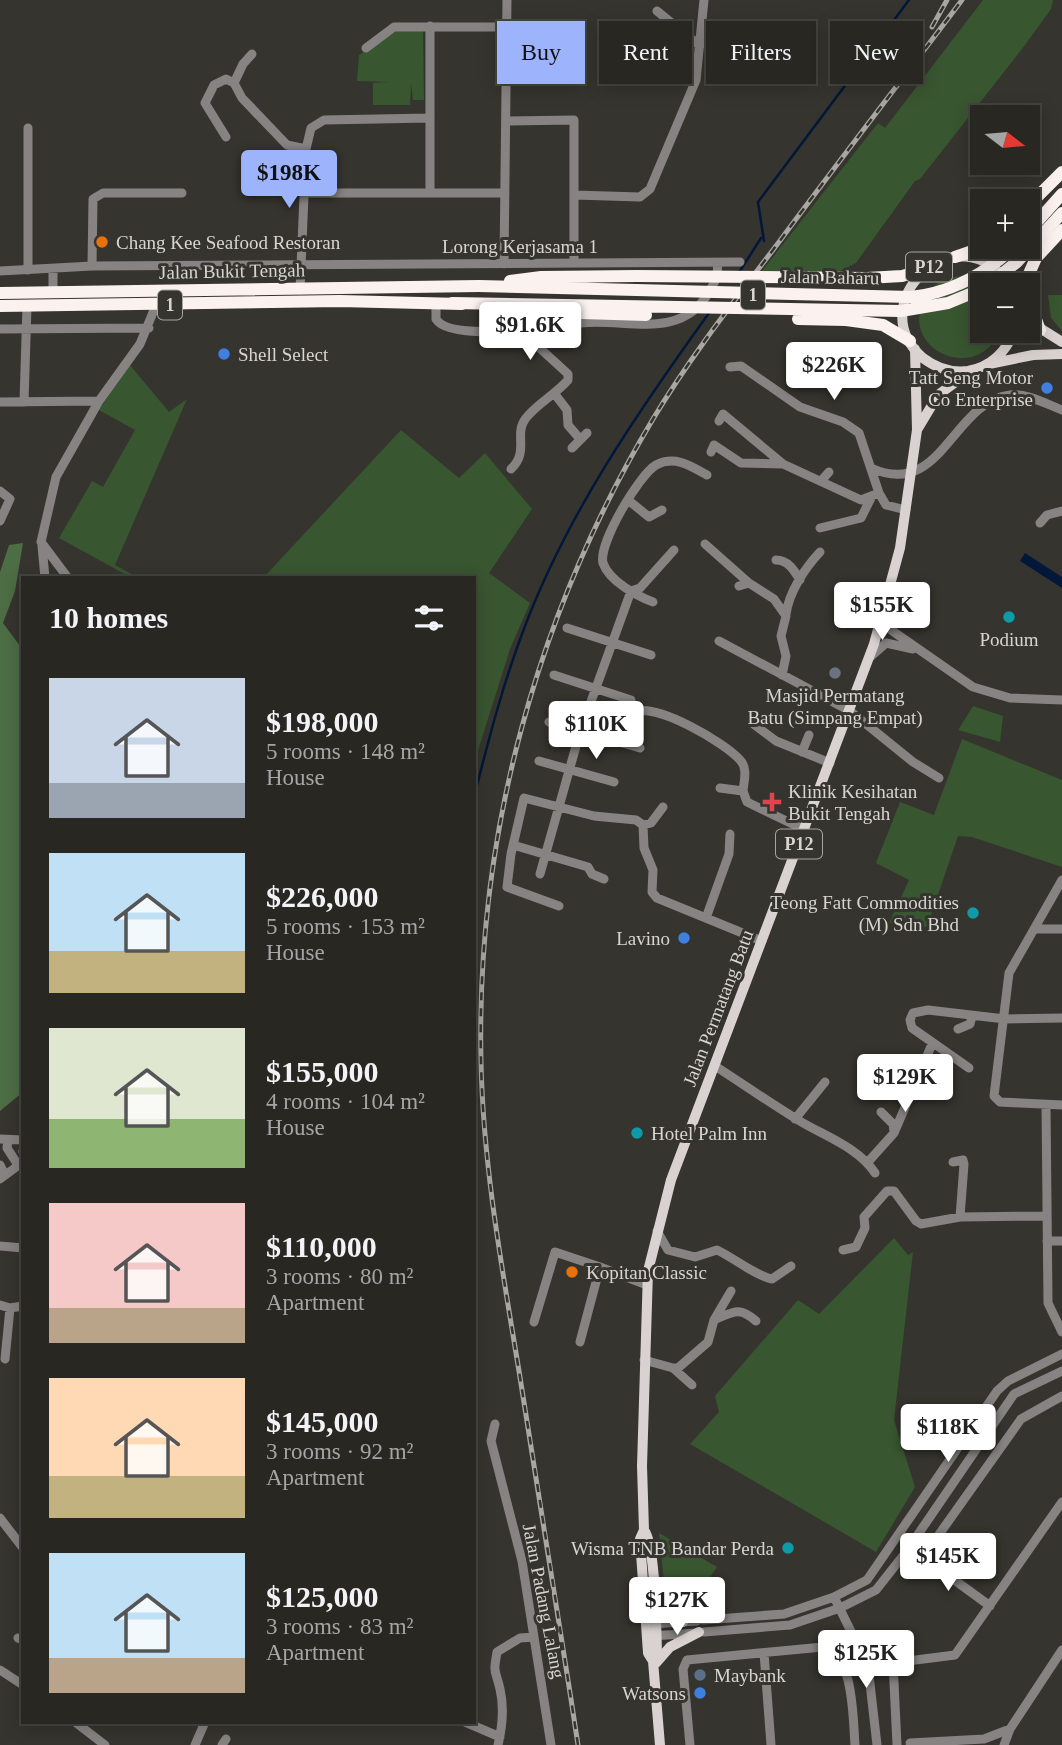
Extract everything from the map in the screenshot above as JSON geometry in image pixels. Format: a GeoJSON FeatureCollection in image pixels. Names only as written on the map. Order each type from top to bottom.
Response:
{"type":"FeatureCollection","features":[{"type":"Feature","properties":{"kind":"highway"},"geometry":{"type":"LineString","coordinates":[[1040,194],[1062,172]]}},
{"type":"Feature","properties":{"kind":"highway"},"geometry":{"type":"LineString","coordinates":[[1040,219],[1062,194]]}},
{"type":"Feature","properties":{"kind":"highway"},"geometry":{"type":"LineString","coordinates":[[1003,273],[1017,262],[1062,213]]}},
{"type":"Feature","properties":{"kind":"highway"},"geometry":{"type":"LineString","coordinates":[[1030,273],[1033,264],[1062,230]]}},
{"type":"Feature","properties":{"kind":"highway"},"geometry":{"type":"LineString","coordinates":[[955,257],[970,252]]}},
{"type":"Feature","properties":{"kind":"highway","name":"Jalan Baharu"},"geometry":{"type":"LineString","coordinates":[[464,286],[911,298],[964,282],[999,259]]}},
{"type":"Feature","properties":{"kind":"highway"},"geometry":{"type":"LineString","coordinates":[[1024,259],[1033,264]]}},
{"type":"Feature","properties":{"kind":"highway"},"geometry":{"type":"LineString","coordinates":[[479,286],[541,277],[724,275],[867,278],[902,276],[925,270]]}},
{"type":"Feature","properties":{"kind":"highway","name":"Jalan Bukit Tengah"},"geometry":{"type":"LineString","coordinates":[[0,293],[464,286]]}},
{"type":"Feature","properties":{"kind":"highway","name":"Jalan Baharu"},"geometry":{"type":"LineString","coordinates":[[452,303],[901,311],[948,303],[970,294]]}},
{"type":"Feature","properties":{"kind":"highway"},"geometry":{"type":"LineString","coordinates":[[452,303],[548,314],[846,320],[883,325],[912,344]]}},
{"type":"Feature","properties":{"kind":"highway","name":"Jalan Bukit Tengah"},"geometry":{"type":"LineString","coordinates":[[0,306],[452,303]]}},
{"type":"Feature","properties":{"kind":"main road","name":"P12"},"geometry":{"type":"LineString","coordinates":[[987,365],[972,370],[950,370],[937,366],[912,344],[904,320],[905,299],[911,286],[925,270],[955,257],[986,263],[996,273]]}},
{"type":"Feature","properties":{"kind":"main road"},"geometry":{"type":"LineString","coordinates":[[1041,330],[1062,342]]}},
{"type":"Feature","properties":{"kind":"main road"},"geometry":{"type":"LineString","coordinates":[[987,365],[1003,351],[1007,343]]}},
{"type":"Feature","properties":{"kind":"main road","name":"Jalan Permatang Batu"},"geometry":{"type":"LineString","coordinates":[[660,1745],[654,1664],[657,1656],[651,1630],[640,1539],[644,1530],[647,1285],[656,1230],[671,1180],[850,711],[883,615],[906,510],[917,430],[912,344]]}},
{"type":"Feature","properties":{"kind":"main road"},"geometry":{"type":"LineString","coordinates":[[987,365],[1032,355],[1062,354]]}},
{"type":"Feature","properties":{"kind":"main road","name":"Jalan Permatang Batu"},"geometry":{"type":"LineString","coordinates":[[917,430],[938,395],[972,370]]}},
{"type":"Feature","properties":{"kind":"main road","name":"Jalan Permatang Batu"},"geometry":{"type":"LineString","coordinates":[[644,1530],[649,1538],[654,1600],[651,1630]]}},
{"type":"Feature","properties":{"kind":"main road"},"geometry":{"type":"LineString","coordinates":[[654,1600],[665,1613],[683,1622]]}},
{"type":"Feature","properties":{"kind":"main road"},"geometry":{"type":"LineString","coordinates":[[654,1664],[670,1647],[701,1626]]}},
{"type":"Feature","properties":{"kind":"street"},"geometry":{"type":"LineString","coordinates":[[507,0],[507,21]]}},
{"type":"Feature","properties":{"kind":"street"},"geometry":{"type":"LineString","coordinates":[[574,195],[640,197],[650,189],[696,80],[704,0]]}},
{"type":"Feature","properties":{"kind":"street"},"geometry":{"type":"LineString","coordinates":[[657,11],[700,46]]}},
{"type":"Feature","properties":{"kind":"street"},"geometry":{"type":"LineString","coordinates":[[430,26],[430,193]]}},
{"type":"Feature","properties":{"kind":"street"},"geometry":{"type":"LineString","coordinates":[[366,48],[394,27],[497,27]]}},
{"type":"Feature","properties":{"kind":"street"},"geometry":{"type":"LineString","coordinates":[[234,83],[243,64],[252,54]]}},
{"type":"Feature","properties":{"kind":"street"},"geometry":{"type":"LineString","coordinates":[[226,137],[205,103],[214,85],[226,79],[234,83],[242,98],[287,145],[306,149]]}},
{"type":"Feature","properties":{"kind":"street"},"geometry":{"type":"LineString","coordinates":[[504,264],[506,84]]}},
{"type":"Feature","properties":{"kind":"street"},"geometry":{"type":"LineString","coordinates":[[300,290],[308,133],[316,123],[324,120],[430,118]]}},
{"type":"Feature","properties":{"kind":"street"},"geometry":{"type":"LineString","coordinates":[[506,121],[574,120],[574,263]]}},
{"type":"Feature","properties":{"kind":"street"},"geometry":{"type":"LineString","coordinates":[[27,271],[28,128]]}},
{"type":"Feature","properties":{"kind":"street"},"geometry":{"type":"LineString","coordinates":[[92,266],[93,199],[103,193],[182,194]]}},
{"type":"Feature","properties":{"kind":"street"},"geometry":{"type":"LineString","coordinates":[[304,193],[505,193]]}},
{"type":"Feature","properties":{"kind":"street"},"geometry":{"type":"LineString","coordinates":[[436,303],[436,319],[446,328],[521,331],[582,323],[675,322],[705,299],[718,277],[717,262]]}},
{"type":"Feature","properties":{"kind":"street","name":"Lorong Kerjasama 1"},"geometry":{"type":"LineString","coordinates":[[0,271],[92,266],[740,262]]}},
{"type":"Feature","properties":{"kind":"street"},"geometry":{"type":"LineString","coordinates":[[53,269],[53,292]]}},
{"type":"Feature","properties":{"kind":"street"},"geometry":{"type":"LineString","coordinates":[[45,576],[42,544],[54,481],[99,401],[149,328],[156,305]]}},
{"type":"Feature","properties":{"kind":"street"},"geometry":{"type":"LineString","coordinates":[[24,401],[27,306]]}},
{"type":"Feature","properties":{"kind":"street"},"geometry":{"type":"LineString","coordinates":[[0,329],[149,328]]}},
{"type":"Feature","properties":{"kind":"street"},"geometry":{"type":"LineString","coordinates":[[511,469],[522,453],[521,432],[525,419],[568,380],[568,374],[521,331]]}},
{"type":"Feature","properties":{"kind":"street"},"geometry":{"type":"LineString","coordinates":[[730,367],[741,366],[800,407],[843,422],[859,433],[871,468],[875,495],[886,505],[906,510]]}},
{"type":"Feature","properties":{"kind":"street"},"geometry":{"type":"LineString","coordinates":[[554,393],[567,410],[568,425],[584,436],[572,449]]}},
{"type":"Feature","properties":{"kind":"street"},"geometry":{"type":"LineString","coordinates":[[871,468],[881,472],[911,472],[945,450],[958,429],[991,401],[1021,395],[1062,410]]}},
{"type":"Feature","properties":{"kind":"street"},"geometry":{"type":"LineString","coordinates":[[0,402],[99,401]]}},
{"type":"Feature","properties":{"kind":"street"},"geometry":{"type":"LineString","coordinates":[[719,421],[723,414],[783,464],[861,500],[875,495]]}},
{"type":"Feature","properties":{"kind":"street"},"geometry":{"type":"LineString","coordinates":[[711,452],[714,445],[741,463],[783,464]]}},
{"type":"Feature","properties":{"kind":"street"},"geometry":{"type":"LineString","coordinates":[[653,602],[631,592],[611,576],[602,559],[604,546],[628,500],[657,465],[681,461],[707,475]]}},
{"type":"Feature","properties":{"kind":"street"},"geometry":{"type":"LineString","coordinates":[[821,481],[829,472]]}},
{"type":"Feature","properties":{"kind":"street"},"geometry":{"type":"LineString","coordinates":[[0,491],[10,499],[0,521]]}},
{"type":"Feature","properties":{"kind":"street"},"geometry":{"type":"LineString","coordinates":[[820,528],[861,518],[875,495]]}},
{"type":"Feature","properties":{"kind":"street"},"geometry":{"type":"LineString","coordinates":[[628,500],[649,517],[662,510]]}},
{"type":"Feature","properties":{"kind":"street"},"geometry":{"type":"LineString","coordinates":[[1040,523],[1047,515],[1062,511]]}},
{"type":"Feature","properties":{"kind":"street"},"geometry":{"type":"LineString","coordinates":[[42,544],[66,576]]}},
{"type":"Feature","properties":{"kind":"street"},"geometry":{"type":"LineString","coordinates":[[705,544],[744,584],[774,598],[786,615]]}},
{"type":"Feature","properties":{"kind":"street"},"geometry":{"type":"LineString","coordinates":[[540,874],[580,732],[631,592],[640,588],[674,550]]}},
{"type":"Feature","properties":{"kind":"street"},"geometry":{"type":"LineString","coordinates":[[782,675],[786,656],[781,636],[788,604],[800,580],[820,552]]}},
{"type":"Feature","properties":{"kind":"street"},"geometry":{"type":"LineString","coordinates":[[776,560],[783,560],[792,567],[800,580]]}},
{"type":"Feature","properties":{"kind":"street"},"geometry":{"type":"LineString","coordinates":[[883,615],[891,630],[915,649],[979,689],[1017,699],[1062,700]]}},
{"type":"Feature","properties":{"kind":"street"},"geometry":{"type":"LineString","coordinates":[[567,628],[651,655]]}},
{"type":"Feature","properties":{"kind":"street"},"geometry":{"type":"LineString","coordinates":[[719,641],[850,711],[913,762],[939,778]]}},
{"type":"Feature","properties":{"kind":"street"},"geometry":{"type":"LineString","coordinates":[[869,659],[886,643],[915,649]]}},
{"type":"Feature","properties":{"kind":"street"},"geometry":{"type":"LineString","coordinates":[[554,676],[631,700]]}},
{"type":"Feature","properties":{"kind":"street"},"geometry":{"type":"LineString","coordinates":[[633,713],[642,709],[656,713],[692,727],[720,744],[742,761],[745,772],[743,791],[747,802],[805,830]]}},
{"type":"Feature","properties":{"kind":"street"},"geometry":{"type":"LineString","coordinates":[[549,722],[640,748]]}},
{"type":"Feature","properties":{"kind":"street"},"geometry":{"type":"LineString","coordinates":[[752,723],[776,741],[830,763]]}},
{"type":"Feature","properties":{"kind":"street"},"geometry":{"type":"LineString","coordinates":[[802,752],[809,735]]}},
{"type":"Feature","properties":{"kind":"street"},"geometry":{"type":"LineString","coordinates":[[539,761],[614,782]]}},
{"type":"Feature","properties":{"kind":"street"},"geometry":{"type":"LineString","coordinates":[[719,788],[743,791]]}},
{"type":"Feature","properties":{"kind":"street"},"geometry":{"type":"LineString","coordinates":[[559,906],[508,887],[513,845],[524,798],[594,816],[636,820],[643,825],[651,823],[663,807]]}},
{"type":"Feature","properties":{"kind":"street"},"geometry":{"type":"LineString","coordinates":[[643,825],[644,848],[653,870],[652,892],[657,898],[762,941]]}},
{"type":"Feature","properties":{"kind":"street"},"geometry":{"type":"LineString","coordinates":[[706,918],[729,854],[730,834]]}},
{"type":"Feature","properties":{"kind":"street"},"geometry":{"type":"LineString","coordinates":[[513,845],[588,867],[592,874],[604,879]]}},
{"type":"Feature","properties":{"kind":"street"},"geometry":{"type":"LineString","coordinates":[[1062,880],[1009,973],[995,1096],[1000,1102],[1062,1105]]}},
{"type":"Feature","properties":{"kind":"street"},"geometry":{"type":"LineString","coordinates":[[1034,929],[1062,929]]}},
{"type":"Feature","properties":{"kind":"street"},"geometry":{"type":"LineString","coordinates":[[969,1068],[912,1028],[910,1020],[913,1013],[928,1010],[1004,1019],[1062,1017]]}},
{"type":"Feature","properties":{"kind":"street"},"geometry":{"type":"LineString","coordinates":[[958,1029],[970,1024],[972,1016]]}},
{"type":"Feature","properties":{"kind":"street"},"geometry":{"type":"LineString","coordinates":[[867,1162],[894,1133],[932,1044]]}},
{"type":"Feature","properties":{"kind":"street"},"geometry":{"type":"LineString","coordinates":[[715,1066],[867,1162],[875,1173]]}},
{"type":"Feature","properties":{"kind":"street"},"geometry":{"type":"LineString","coordinates":[[795,1119],[825,1082]]}},
{"type":"Feature","properties":{"kind":"street"},"geometry":{"type":"LineString","coordinates":[[1046,1105],[1048,1303],[1062,1332]]}},
{"type":"Feature","properties":{"kind":"street"},"geometry":{"type":"LineString","coordinates":[[881,1112],[893,1124],[894,1133]]}},
{"type":"Feature","properties":{"kind":"street"},"geometry":{"type":"LineString","coordinates":[[4,1139],[14,1170]]}},
{"type":"Feature","properties":{"kind":"street"},"geometry":{"type":"LineString","coordinates":[[953,1162],[963,1160],[964,1164],[960,1217]]}},
{"type":"Feature","properties":{"kind":"street"},"geometry":{"type":"LineString","coordinates":[[0,1165],[14,1170]]}},
{"type":"Feature","properties":{"kind":"street"},"geometry":{"type":"LineString","coordinates":[[843,1250],[856,1247],[865,1228],[864,1217],[887,1191],[894,1191],[921,1224],[960,1217],[1047,1216]]}},
{"type":"Feature","properties":{"kind":"street"},"geometry":{"type":"LineString","coordinates":[[656,1230],[660,1241],[668,1250],[695,1257],[717,1250],[747,1265],[762,1277],[772,1279],[791,1266]]}},
{"type":"Feature","properties":{"kind":"street"},"geometry":{"type":"LineString","coordinates":[[1047,1241],[1062,1241]]}},
{"type":"Feature","properties":{"kind":"street"},"geometry":{"type":"LineString","coordinates":[[0,1246],[21,1248]]}},
{"type":"Feature","properties":{"kind":"street"},"geometry":{"type":"LineString","coordinates":[[534,1322],[555,1252],[647,1285]]}},
{"type":"Feature","properties":{"kind":"street"},"geometry":{"type":"LineString","coordinates":[[580,1342],[600,1267]]}},
{"type":"Feature","properties":{"kind":"street"},"geometry":{"type":"LineString","coordinates":[[644,1360],[678,1368],[703,1347],[710,1337],[714,1320],[731,1291]]}},
{"type":"Feature","properties":{"kind":"street"},"geometry":{"type":"LineString","coordinates":[[5,1306],[5,1359]]}},
{"type":"Feature","properties":{"kind":"street"},"geometry":{"type":"LineString","coordinates":[[714,1320],[736,1309],[743,1310],[757,1321]]}},
{"type":"Feature","properties":{"kind":"street"},"geometry":{"type":"LineString","coordinates":[[651,1630],[785,1614],[834,1597],[867,1580],[989,1403],[1008,1381],[1062,1354]]}},
{"type":"Feature","properties":{"kind":"street"},"geometry":{"type":"LineString","coordinates":[[673,1368],[692,1385]]}},
{"type":"Feature","properties":{"kind":"street"},"geometry":{"type":"LineString","coordinates":[[651,1630],[683,1622],[701,1626],[783,1627],[840,1608],[876,1590],[906,1552],[1014,1394],[1062,1371]]}},
{"type":"Feature","properties":{"kind":"street"},"geometry":{"type":"LineString","coordinates":[[990,1605],[923,1557],[1021,1419],[1062,1396]]}},
{"type":"Feature","properties":{"kind":"street"},"geometry":{"type":"LineString","coordinates":[[989,1403],[1000,1412]]}},
{"type":"Feature","properties":{"kind":"street","name":"Jalan Padang Lalang"},"geometry":{"type":"LineString","coordinates":[[495,1424],[491,1441],[522,1562],[551,1745]]}},
{"type":"Feature","properties":{"kind":"street"},"geometry":{"type":"LineString","coordinates":[[868,1666],[955,1655],[1062,1502]]}},
{"type":"Feature","properties":{"kind":"street"},"geometry":{"type":"LineString","coordinates":[[0,1518],[21,1545]]}},
{"type":"Feature","properties":{"kind":"street"},"geometry":{"type":"LineString","coordinates":[[834,1597],[868,1666],[877,1745]]}},
{"type":"Feature","properties":{"kind":"street"},"geometry":{"type":"LineString","coordinates":[[849,1627],[860,1598]]}},
{"type":"Feature","properties":{"kind":"street"},"geometry":{"type":"LineString","coordinates":[[468,1724],[499,1741],[500,1689],[493,1673],[497,1652],[520,1638],[534,1637]]}},
{"type":"Feature","properties":{"kind":"street"},"geometry":{"type":"LineString","coordinates":[[690,1745],[684,1664],[687,1660],[823,1647],[834,1651],[850,1685],[855,1745]]}},
{"type":"Feature","properties":{"kind":"street"},"geometry":{"type":"LineString","coordinates":[[1004,1745],[1010,1729],[1062,1650]]}},
{"type":"Feature","properties":{"kind":"street"},"geometry":{"type":"LineString","coordinates":[[764,1653],[771,1745]]}},
{"type":"Feature","properties":{"kind":"street"},"geometry":{"type":"LineString","coordinates":[[892,1662],[897,1745]]}},
{"type":"Feature","properties":{"kind":"street"},"geometry":{"type":"LineString","coordinates":[[0,1670],[21,1684]]}},
{"type":"Feature","properties":{"kind":"street"},"geometry":{"type":"LineString","coordinates":[[78,1724],[105,1745]]}},
{"type":"Feature","properties":{"kind":"street"},"geometry":{"type":"LineString","coordinates":[[195,1745],[204,1724]]}},
{"type":"Feature","properties":{"kind":"street"},"geometry":{"type":"LineString","coordinates":[[896,1728],[909,1744],[987,1742],[1010,1729]]}},
{"type":"Feature","properties":{"kind":"green space"},"geometry":{"type":"Polygon","coordinates":[[[983,0],[1053,0],[1051,9],[1025,45],[978,105],[970,105],[970,115],[920,179],[915,181],[856,263],[838,272],[762,271],[878,123],[885,128],[919,84],[923,84],[923,78],[983,0]]]}},
{"type":"Feature","properties":{"kind":"green space"},"geometry":{"type":"Polygon","coordinates":[[[396,31],[423,31],[424,100],[413,100],[411,83],[410,105],[373,105],[373,83],[388,82],[357,81],[359,55],[396,31]]]}},
{"type":"Feature","properties":{"kind":"green space"},"geometry":{"type":"Polygon","coordinates":[[[963,276],[970,278],[970,343],[992,343],[975,356],[959,358],[943,354],[930,345],[922,332],[919,315],[926,296],[937,284],[963,276]]]}},
{"type":"Feature","properties":{"kind":"green space"},"geometry":{"type":"Polygon","coordinates":[[[1048,295],[1062,295],[1062,331],[1051,318],[1048,295]]]}},
{"type":"Feature","properties":{"kind":"green space"},"geometry":{"type":"Polygon","coordinates":[[[130,365],[169,412],[187,399],[115,565],[135,576],[128,576],[59,538],[92,481],[103,487],[135,430],[99,410],[130,365]]]}},
{"type":"Feature","properties":{"kind":"green space"},"geometry":{"type":"Polygon","coordinates":[[[401,430],[459,478],[485,453],[532,509],[489,573],[530,603],[510,649],[476,757],[476,576],[265,576],[401,430]]]}},
{"type":"Feature","properties":{"kind":"green space"},"geometry":{"type":"Polygon","coordinates":[[[23,543],[15,591],[3,623],[21,647],[21,1094],[0,1111],[0,572],[9,545],[23,543]]]}},
{"type":"Feature","properties":{"kind":"green space"},"geometry":{"type":"Polygon","coordinates":[[[973,706],[1003,716],[1000,742],[958,730],[973,706]]]}},
{"type":"Feature","properties":{"kind":"green space"},"geometry":{"type":"Polygon","coordinates":[[[962,739],[1062,780],[1062,867],[972,837],[958,836],[927,927],[889,923],[909,880],[876,863],[900,802],[934,815],[962,739]]]}},
{"type":"Feature","properties":{"kind":"green space"},"geometry":{"type":"Polygon","coordinates":[[[894,1238],[908,1255],[913,1252],[894,1420],[915,1487],[876,1552],[690,1444],[719,1412],[715,1396],[798,1300],[819,1314],[894,1238]]]}},
{"type":"Feature","properties":{"kind":"green space"},"geometry":{"type":"Polygon","coordinates":[[[659,1533],[717,1567],[686,1613],[667,1611],[659,1533]]]}},
{"type":"Feature","properties":{"kind":"water"},"geometry":{"type":"Polygon","coordinates":[[[1025,553],[1062,577],[1062,588],[1020,561],[1025,553]]]}},
{"type":"Feature","properties":{"kind":"waterway"},"geometry":{"type":"LineString","coordinates":[[764,241],[758,202],[909,0]]}},
{"type":"Feature","properties":{"kind":"waterway"},"geometry":{"type":"LineString","coordinates":[[740,271],[761,238]]}},
{"type":"Feature","properties":{"kind":"waterway"},"geometry":{"type":"LineString","coordinates":[[476,790],[515,654],[539,591],[559,549],[605,467],[655,389],[709,313]]}},
{"type":"Feature","properties":{"kind":"railway"},"geometry":{"type":"LineString","coordinates":[[932,27],[947,0]]}},
{"type":"Feature","properties":{"kind":"railway"},"geometry":{"type":"LineString","coordinates":[[578,1745],[500,1255],[485,1139],[481,1061],[482,976],[489,893],[503,810],[522,728],[546,648],[576,569],[612,493],[653,419],[713,329],[962,0]]}},
{"type":"Feature","properties":{"kind":"place","name":"Chang Kee Seafood Restoran"},"geometry":{"type":"Point","coordinates":[102,242]}},
{"type":"Feature","properties":{"kind":"place","name":"Shell Select"},"geometry":{"type":"Point","coordinates":[224,354]}},
{"type":"Feature","properties":{"kind":"place","name":"Tatt Seng Motor Co Enterprise"},"geometry":{"type":"Point","coordinates":[1047,388]}},
{"type":"Feature","properties":{"kind":"place","name":"Podium"},"geometry":{"type":"Point","coordinates":[1009,617]}},
{"type":"Feature","properties":{"kind":"place","name":"Masjid Permatang Batu (Simpang Empat)"},"geometry":{"type":"Point","coordinates":[835,673]}},
{"type":"Feature","properties":{"kind":"place","name":"Klinik Kesihatan Bukit Tengah"},"geometry":{"type":"Point","coordinates":[772,802]}},
{"type":"Feature","properties":{"kind":"place","name":"Teong Fatt Commodities (M) Sdn Bhd"},"geometry":{"type":"Point","coordinates":[973,913]}},
{"type":"Feature","properties":{"kind":"place","name":"Lavino"},"geometry":{"type":"Point","coordinates":[684,938]}},
{"type":"Feature","properties":{"kind":"place","name":"Hotel Palm Inn"},"geometry":{"type":"Point","coordinates":[637,1133]}},
{"type":"Feature","properties":{"kind":"place","name":"Kopitan Classic"},"geometry":{"type":"Point","coordinates":[572,1272]}},
{"type":"Feature","properties":{"kind":"place","name":"Wisma TNB Bandar Perda"},"geometry":{"type":"Point","coordinates":[788,1548]}},
{"type":"Feature","properties":{"kind":"place","name":"Maybank"},"geometry":{"type":"Point","coordinates":[700,1675]}},
{"type":"Feature","properties":{"kind":"place","name":"Watsons"},"geometry":{"type":"Point","coordinates":[700,1693]}}]}
